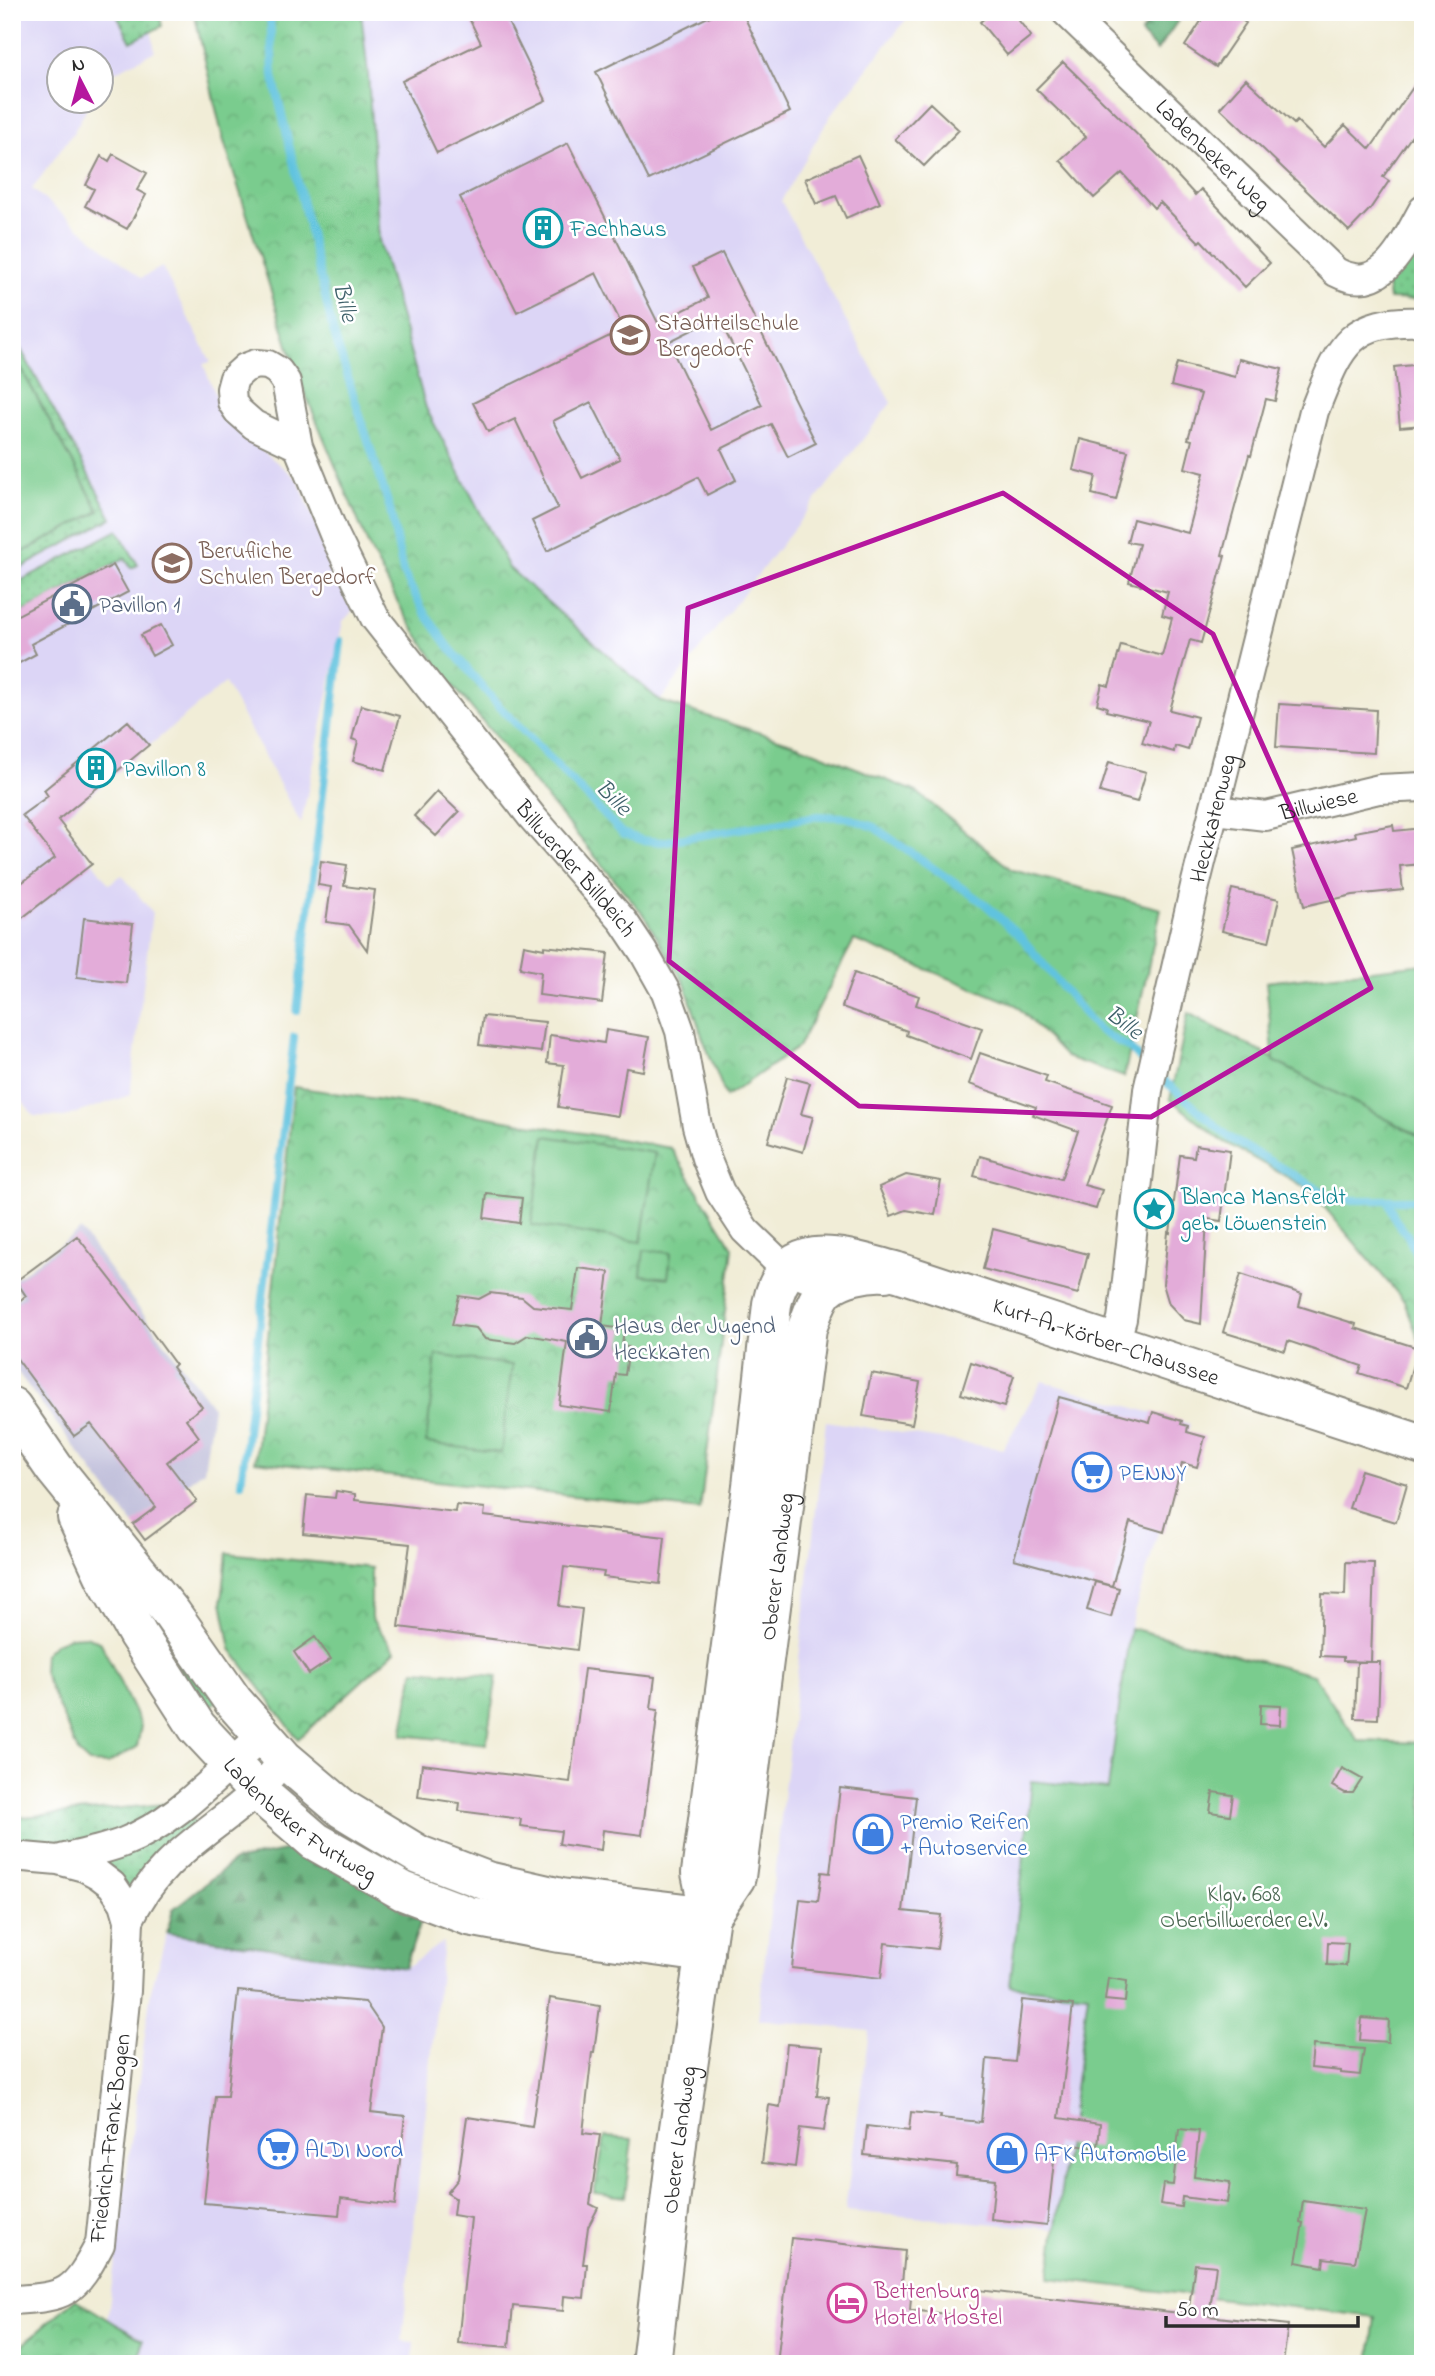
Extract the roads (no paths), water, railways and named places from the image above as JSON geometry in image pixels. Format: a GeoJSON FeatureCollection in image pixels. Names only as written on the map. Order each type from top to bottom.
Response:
{"type":"FeatureCollection","features":[{"type":"Feature","properties":{"kind":"main road","name":"Kurt-A.-Körber-Chaussee"},"geometry":{"type":"LineString","coordinates":[[788,1268],[801,1261],[820,1257],[842,1258],[898,1272],[1423,1445]]}},
{"type":"Feature","properties":{"kind":"main road","name":"Oberer Landweg"},"geometry":{"type":"LineString","coordinates":[[651,2364],[678,2135],[708,1934],[701,1873],[752,1486],[772,1304],[775,1287],[788,1268]]}},
{"type":"Feature","properties":{"kind":"main road"},"geometry":{"type":"LineString","coordinates":[[826,1289],[859,1275],[898,1272]]}},
{"type":"Feature","properties":{"kind":"main road","name":"Oberer Landweg"},"geometry":{"type":"LineString","coordinates":[[708,1934],[736,1877],[807,1328],[826,1289]]}},
{"type":"Feature","properties":{"kind":"main road","name":"Ladenbeker Furtweg"},"geometry":{"type":"LineString","coordinates":[[12,1407],[54,1468],[138,1570],[233,1701],[273,1748],[343,1809],[432,1861],[519,1890],[708,1934]]}},
{"type":"Feature","properties":{"kind":"main road","name":"Ladenbeker Furtweg"},"geometry":{"type":"LineString","coordinates":[[54,1468],[105,1577],[138,1635],[197,1727],[257,1791],[315,1841],[403,1891],[469,1916],[560,1933],[708,1934]]}},
{"type":"Feature","properties":{"kind":"main road"},"geometry":{"type":"LineString","coordinates":[[752,1486],[771,1492],[782,1513]]}},
{"type":"Feature","properties":{"kind":"main road"},"geometry":{"type":"LineString","coordinates":[[726,1683],[757,1707]]}},
{"type":"Feature","properties":{"kind":"street","name":"Ladenbeker Weg"},"geometry":{"type":"LineString","coordinates":[[1066,12],[1323,261],[1344,276],[1371,277],[1382,272],[1397,255],[1423,210]]}},
{"type":"Feature","properties":{"kind":"street","name":"Heckkatenweg"},"geometry":{"type":"LineString","coordinates":[[1115,1342],[1126,1289],[1148,1090],[1265,599],[1314,411],[1342,349],[1358,333],[1378,326],[1423,322]]}},
{"type":"Feature","properties":{"kind":"street","name":"Billwerder Billdeich"},"geometry":{"type":"LineString","coordinates":[[298,446],[334,534],[375,618],[532,817],[623,921],[643,950],[666,992],[680,1031],[697,1126],[720,1192],[745,1230],[771,1255],[788,1268],[826,1289]]}},
{"type":"Feature","properties":{"kind":"street","name":"Billwiese"},"geometry":{"type":"LineString","coordinates":[[1215,810],[1266,816],[1378,789],[1423,787]]}},
{"type":"Feature","properties":{"kind":"street","name":"Friedrich-Frank-Bogen"},"geometry":{"type":"LineString","coordinates":[[58,1860],[100,1851],[156,1827],[230,1763],[273,1748]]}},
{"type":"Feature","properties":{"kind":"street","name":"Friedrich-Frank-Bogen"},"geometry":{"type":"LineString","coordinates":[[129,1920],[140,1896],[158,1873],[185,1847],[257,1791],[273,1748]]}},
{"type":"Feature","properties":{"kind":"street","name":"Friedrich-Frank-Bogen"},"geometry":{"type":"LineString","coordinates":[[12,1856],[58,1860],[84,1867],[106,1880],[124,1903],[129,1920],[126,1991],[100,2244],[89,2265],[65,2292],[50,2298],[12,2300]]}},
{"type":"Feature","properties":{"kind":"waterway","name":"Bille"},"geometry":{"type":"LineString","coordinates":[[270,12],[273,76],[333,331],[390,509],[403,572],[424,612],[449,647],[496,703],[622,833],[642,840],[661,842],[818,816],[846,817],[874,827],[985,904],[1021,937],[1097,1029],[1129,1048],[1149,1067]]}},
{"type":"Feature","properties":{"kind":"waterway"},"geometry":{"type":"LineString","coordinates":[[297,1011],[341,641]]}},
{"type":"Feature","properties":{"kind":"waterway"},"geometry":{"type":"LineString","coordinates":[[241,1483],[294,1037]]}},
{"type":"Feature","properties":{"kind":"waterway","name":"Bille"},"geometry":{"type":"LineString","coordinates":[[1158,1075],[1230,1138],[1337,1200],[1423,1200]]}},
{"type":"Feature","properties":{"kind":"waterway"},"geometry":{"type":"LineString","coordinates":[[1388,1201],[1423,1269]]}},
{"type":"Feature","properties":{"kind":"waterway"},"geometry":{"type":"LineString","coordinates":[[1423,1580],[1423,1622]]}},
{"type":"Feature","properties":{"kind":"place","name":"Fachhaus"},"geometry":{"type":"Point","coordinates":[543,228]}},
{"type":"Feature","properties":{"kind":"place","name":"Stadtteilschule Bergedorf"},"geometry":{"type":"Point","coordinates":[630,335]}},
{"type":"Feature","properties":{"kind":"place","name":"Berufliche Schulen Bergedorf"},"geometry":{"type":"Point","coordinates":[172,563]}},
{"type":"Feature","properties":{"kind":"place","name":"Pavillon 1"},"geometry":{"type":"Point","coordinates":[72,604]}},
{"type":"Feature","properties":{"kind":"place","name":"Pavillon 8"},"geometry":{"type":"Point","coordinates":[96,768]}},
{"type":"Feature","properties":{"kind":"place","name":"Blanca Mansfeldt geb. Löwenstein"},"geometry":{"type":"Point","coordinates":[1154,1209]}},
{"type":"Feature","properties":{"kind":"place","name":"Haus der Jugend Heckkaten"},"geometry":{"type":"Point","coordinates":[587,1338]}},
{"type":"Feature","properties":{"kind":"place","name":"PENNY"},"geometry":{"type":"Point","coordinates":[1092,1472]}},
{"type":"Feature","properties":{"kind":"place","name":"Premio Reifen + Autoservice"},"geometry":{"type":"Point","coordinates":[873,1834]}},
{"type":"Feature","properties":{"kind":"place","name":"ALDI Nord"},"geometry":{"type":"Point","coordinates":[278,2149]}},
{"type":"Feature","properties":{"kind":"place","name":"AFK Automobile"},"geometry":{"type":"Point","coordinates":[1007,2153]}},
{"type":"Feature","properties":{"kind":"place","name":"Bettenburg Hotel & Hostel"},"geometry":{"type":"Point","coordinates":[847,2303]}},
{"type":"Feature","properties":{"kind":"park label","name":"Klgv. 608 Oberbillwerder e.V."},"geometry":{"type":"Point","coordinates":[1244,1906]}}]}
